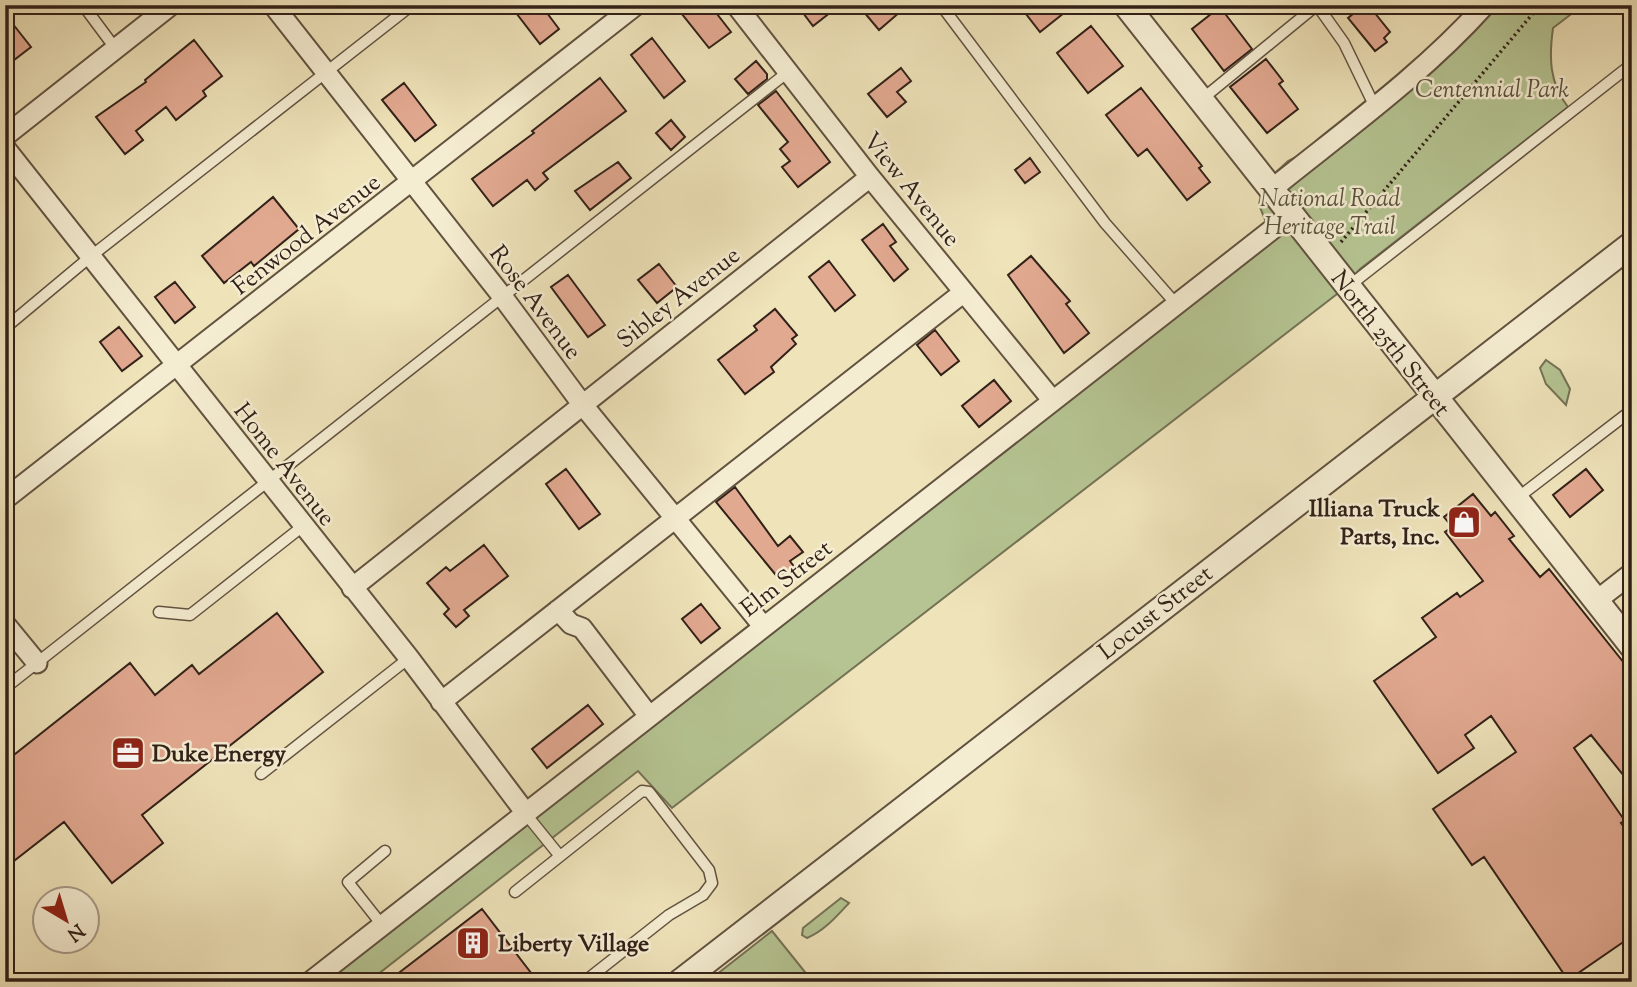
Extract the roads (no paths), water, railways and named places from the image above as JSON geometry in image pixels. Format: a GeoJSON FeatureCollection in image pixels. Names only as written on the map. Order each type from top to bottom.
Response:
{"type":"FeatureCollection","features":[{"type":"Feature","properties":{"kind":"street"},"geometry":{"type":"LineString","coordinates":[[5,136],[171,5]]}},
{"type":"Feature","properties":{"kind":"street","name":"Rose Avenue"},"geometry":{"type":"LineString","coordinates":[[273,5],[502,296],[582,404],[764,626]]}},
{"type":"Feature","properties":{"kind":"street","name":"Fenwood Avenue"},"geometry":{"type":"LineString","coordinates":[[5,499],[636,5]]}},
{"type":"Feature","properties":{"kind":"street","name":"View Avenue"},"geometry":{"type":"LineString","coordinates":[[736,5],[870,177],[1053,401]]}},
{"type":"Feature","properties":{"kind":"street","name":"North 25th Street"},"geometry":{"type":"LineString","coordinates":[[1126,5],[1292,214],[1431,396],[1632,646]]}},
{"type":"Feature","properties":{"kind":"street"},"geometry":{"type":"LineString","coordinates":[[1272,189],[1376,107],[1460,33],[1485,5]]}},
{"type":"Feature","properties":{"kind":"street","name":"Home Avenue"},"geometry":{"type":"LineString","coordinates":[[5,148],[409,658],[525,812]]}},
{"type":"Feature","properties":{"kind":"street","name":"Sibley Avenue"},"geometry":{"type":"LineString","coordinates":[[352,588],[870,177]]}},
{"type":"Feature","properties":{"kind":"street","name":"Elm Street"},"geometry":{"type":"LineString","coordinates":[[310,982],[1292,214]]}},
{"type":"Feature","properties":{"kind":"street","name":"Locust Street"},"geometry":{"type":"LineString","coordinates":[[680,982],[1431,396],[1632,244]]}},
{"type":"Feature","properties":{"kind":"street"},"geometry":{"type":"LineString","coordinates":[[441,702],[964,292]]}},
{"type":"Feature","properties":{"kind":"street"},"geometry":{"type":"LineString","coordinates":[[1596,601],[1632,573]]}},
{"type":"Feature","properties":{"kind":"street"},"geometry":{"type":"LineString","coordinates":[[558,610],[571,624],[582,628],[649,716]]}},
{"type":"Feature","properties":{"kind":"street"},"geometry":{"type":"LineString","coordinates":[[5,624],[37,663]]}},
{"type":"Feature","properties":{"kind":"lane"},"geometry":{"type":"LineString","coordinates":[[83,5],[115,48]]}},
{"type":"Feature","properties":{"kind":"lane"},"geometry":{"type":"LineString","coordinates":[[5,328],[90,257],[412,5]]}},
{"type":"Feature","properties":{"kind":"lane"},"geometry":{"type":"LineString","coordinates":[[940,5],[1105,223],[1176,304]]}},
{"type":"Feature","properties":{"kind":"lane"},"geometry":{"type":"LineString","coordinates":[[1200,100],[1317,5],[1344,43],[1376,107]]}},
{"type":"Feature","properties":{"kind":"lane"},"geometry":{"type":"LineString","coordinates":[[1348,287],[1632,64]]}},
{"type":"Feature","properties":{"kind":"lane"},"geometry":{"type":"LineString","coordinates":[[5,688],[788,72]]}},
{"type":"Feature","properties":{"kind":"lane"},"geometry":{"type":"LineString","coordinates":[[1515,500],[1632,410]]}},
{"type":"Feature","properties":{"kind":"lane"},"geometry":{"type":"LineString","coordinates":[[159,612],[190,615],[303,526]]}},
{"type":"Feature","properties":{"kind":"lane"},"geometry":{"type":"LineString","coordinates":[[261,774],[409,658]]}},
{"type":"Feature","properties":{"kind":"lane"},"geometry":{"type":"LineString","coordinates":[[515,892],[642,791],[649,792],[709,870],[712,883],[703,895],[686,908],[669,915],[584,982]]}},
{"type":"Feature","properties":{"kind":"lane"},"geometry":{"type":"LineString","coordinates":[[525,812],[559,856]]}},
{"type":"Feature","properties":{"kind":"lane"},"geometry":{"type":"LineString","coordinates":[[382,925],[348,882],[385,851]]}},
{"type":"Feature","properties":{"kind":"place","name":"Illiana Truck Parts, Inc."},"geometry":{"type":"Point","coordinates":[1464,522]}},
{"type":"Feature","properties":{"kind":"place","name":"Duke Energy"},"geometry":{"type":"Point","coordinates":[128,753]}},
{"type":"Feature","properties":{"kind":"place","name":"Liberty Village"},"geometry":{"type":"Point","coordinates":[473,943]}},
{"type":"Feature","properties":{"kind":"park label","name":"Centennial Park"},"geometry":{"type":"Point","coordinates":[1492,89]}},
{"type":"Feature","properties":{"kind":"park label","name":"National Road Heritage Trail"},"geometry":{"type":"Point","coordinates":[1330,212]}}]}
